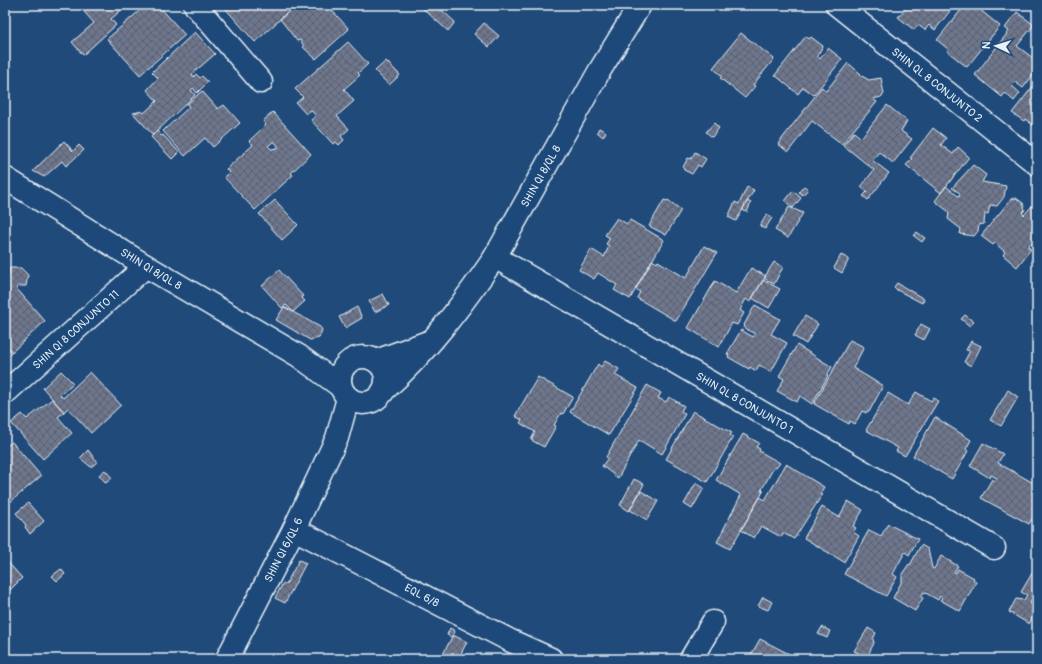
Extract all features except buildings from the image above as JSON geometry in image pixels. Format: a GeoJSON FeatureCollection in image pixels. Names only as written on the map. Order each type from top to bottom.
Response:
{"type":"FeatureCollection","features":[{"type":"Feature","properties":{"kind":"street"},"geometry":{"type":"LineString","coordinates":[[195,5],[262,82]]}},
{"type":"Feature","properties":{"kind":"street","name":"SHIN QI 8/QL 8"},"geometry":{"type":"LineString","coordinates":[[5,178],[146,266],[299,356],[360,394],[414,362],[476,285],[495,257],[600,70],[640,5]]}},
{"type":"Feature","properties":{"kind":"street","name":"SHIN QL 8 CONJUNTO 2"},"geometry":{"type":"LineString","coordinates":[[837,5],[1037,164]]}},
{"type":"Feature","properties":{"kind":"street","name":"SHIN QL 8 CONJUNTO 1"},"geometry":{"type":"LineString","coordinates":[[495,257],[994,548]]}},
{"type":"Feature","properties":{"kind":"street","name":"SHIN QI 8 CONJUNTO 11"},"geometry":{"type":"LineString","coordinates":[[5,393],[146,266]]}},
{"type":"Feature","properties":{"kind":"street"},"geometry":{"type":"LineString","coordinates":[[376,361],[431,341]]}},
{"type":"Feature","properties":{"kind":"street","name":"SHIN QI 8/QL 8"},"geometry":{"type":"LineString","coordinates":[[299,356],[348,362]]}},
{"type":"Feature","properties":{"kind":"street"},"geometry":{"type":"LineString","coordinates":[[367,357],[376,361],[383,370],[386,380],[360,394],[340,373],[348,362],[357,358],[367,357]]}},
{"type":"Feature","properties":{"kind":"street","name":"SHIN QI 6/QL 6"},"geometry":{"type":"LineString","coordinates":[[227,659],[294,529],[337,438],[360,394]]}},
{"type":"Feature","properties":{"kind":"street","name":"EQL 6/8"},"geometry":{"type":"LineString","coordinates":[[294,529],[511,641],[551,659]]}},
{"type":"Feature","properties":{"kind":"street"},"geometry":{"type":"LineString","coordinates":[[691,659],[713,622]]}}]}
